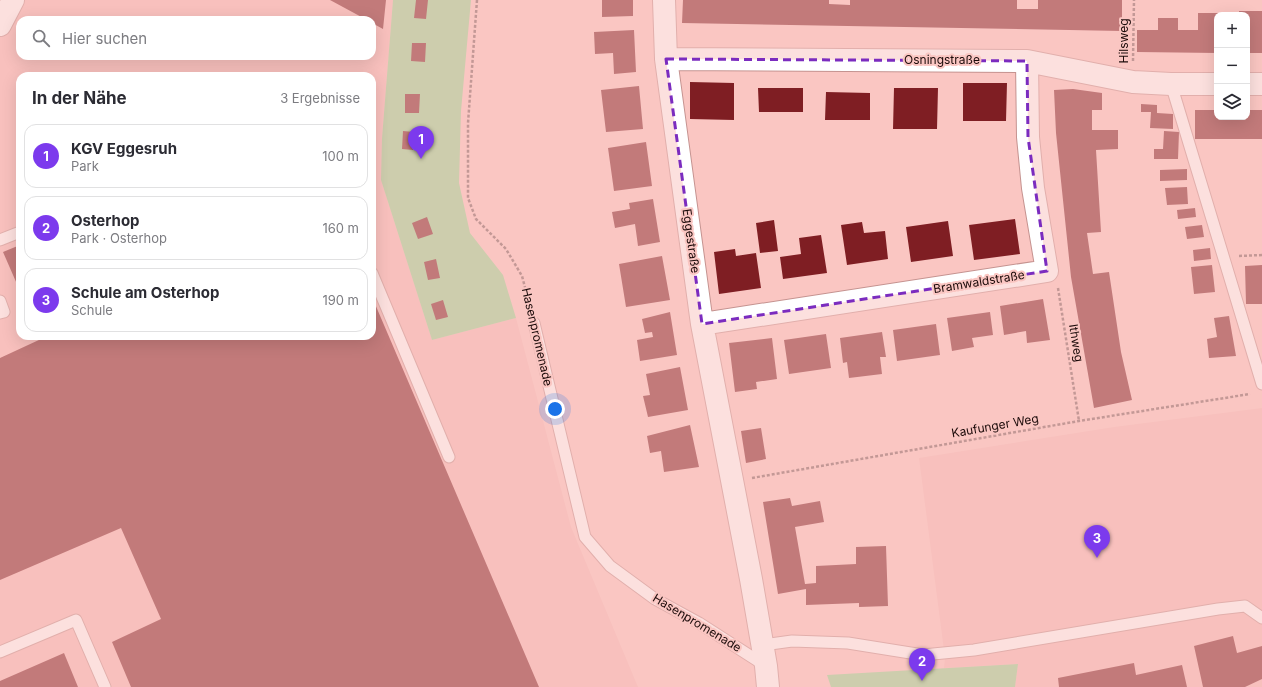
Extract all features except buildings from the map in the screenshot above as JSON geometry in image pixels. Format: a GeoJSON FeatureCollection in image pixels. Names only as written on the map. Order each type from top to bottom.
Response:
{"type":"FeatureCollection","features":[{"type":"Feature","properties":{"kind":"street"},"geometry":{"type":"LineString","coordinates":[[0,25],[13,0]]}},
{"type":"Feature","properties":{"kind":"street","name":"Eggestraße"},"geometry":{"type":"LineString","coordinates":[[664,0],[666,59],[702,324],[763,645],[767,677]]}},
{"type":"Feature","properties":{"kind":"street","name":"Osningstraße"},"geometry":{"type":"LineString","coordinates":[[666,59],[1027,61],[1133,82],[1214,84]]}},
{"type":"Feature","properties":{"kind":"street"},"geometry":{"type":"LineString","coordinates":[[1027,61],[1028,144],[1033,188],[1047,271]]}},
{"type":"Feature","properties":{"kind":"street"},"geometry":{"type":"LineString","coordinates":[[1250,84],[1262,84]]}},
{"type":"Feature","properties":{"kind":"street","name":"Bramwaldstraße"},"geometry":{"type":"LineString","coordinates":[[702,324],[1047,271]]}},
{"type":"Feature","properties":{"kind":"lane"},"geometry":{"type":"LineString","coordinates":[[1171,84],[1262,384]]}},
{"type":"Feature","properties":{"kind":"lane"},"geometry":{"type":"LineString","coordinates":[[0,240],[16,234]]}},
{"type":"Feature","properties":{"kind":"lane"},"geometry":{"type":"LineString","coordinates":[[376,283],[449,458]]}},
{"type":"Feature","properties":{"kind":"lane"},"geometry":{"type":"LineString","coordinates":[[0,301],[4,312],[0,313]]}},
{"type":"Feature","properties":{"kind":"lane","name":"Hasenpromenade"},"geometry":{"type":"LineString","coordinates":[[534,323],[585,537],[610,566],[655,599],[699,623],[767,677]]}},
{"type":"Feature","properties":{"kind":"lane"},"geometry":{"type":"LineString","coordinates":[[763,645],[792,641],[848,643],[923,655],[974,650],[1218,609],[1245,606],[1262,618]]}},
{"type":"Feature","properties":{"kind":"lane"},"geometry":{"type":"LineString","coordinates":[[0,652],[76,620],[105,687]]}},
{"type":"Feature","properties":{"kind":"path","name":"Hasenpromenade"},"geometry":{"type":"LineString","coordinates":[[477,0],[468,123],[468,198],[476,219],[506,249],[522,276],[534,323]]}},
{"type":"Feature","properties":{"kind":"path","name":"Hilsweg"},"geometry":{"type":"LineString","coordinates":[[1133,82],[1134,0]]}},
{"type":"Feature","properties":{"kind":"path"},"geometry":{"type":"LineString","coordinates":[[1239,256],[1262,255]]}},
{"type":"Feature","properties":{"kind":"path","name":"Ithweg"},"geometry":{"type":"LineString","coordinates":[[1047,271],[1056,279],[1079,421]]}},
{"type":"Feature","properties":{"kind":"path","name":"Kaufunger Weg"},"geometry":{"type":"LineString","coordinates":[[732,481],[1079,421],[1254,393]]}},
{"type":"Feature","properties":{"kind":"highlighted area"},"geometry":{"type":"Polygon","coordinates":[[[666,59],[1027,61],[1028,137],[1047,271],[702,324],[666,59]]]}},
{"type":"Feature","properties":{"kind":"shaded area"},"geometry":{"type":"Polygon","coordinates":[[[0,0],[393,0],[382,138],[381,180],[432,340],[516,318],[571,527],[638,687],[0,687],[0,0]]]}},
{"type":"Feature","properties":{"kind":"shaded area"},"geometry":{"type":"Polygon","coordinates":[[[1262,408],[1262,687],[1015,687],[1018,664],[944,668],[945,658],[919,458],[1114,427],[1262,408]]]}},
{"type":"Feature","properties":{"kind":"green space"},"geometry":{"type":"Polygon","coordinates":[[[393,0],[471,0],[461,111],[459,183],[470,233],[503,275],[516,318],[432,340],[381,180],[382,138],[393,0]]]}},
{"type":"Feature","properties":{"kind":"green space"},"geometry":{"type":"Polygon","coordinates":[[[1018,664],[1015,687],[831,687],[827,675],[1018,664]]]}},
{"type":"Feature","properties":{"kind":"place","name":"KGV Eggesruh"},"geometry":{"type":"Point","coordinates":[421,159]}},
{"type":"Feature","properties":{"kind":"place","name":"Schule am Osterhop"},"geometry":{"type":"Point","coordinates":[1097,558]}},
{"type":"Feature","properties":{"kind":"place","name":"Osterhop"},"geometry":{"type":"Point","coordinates":[922,681]}}]}
